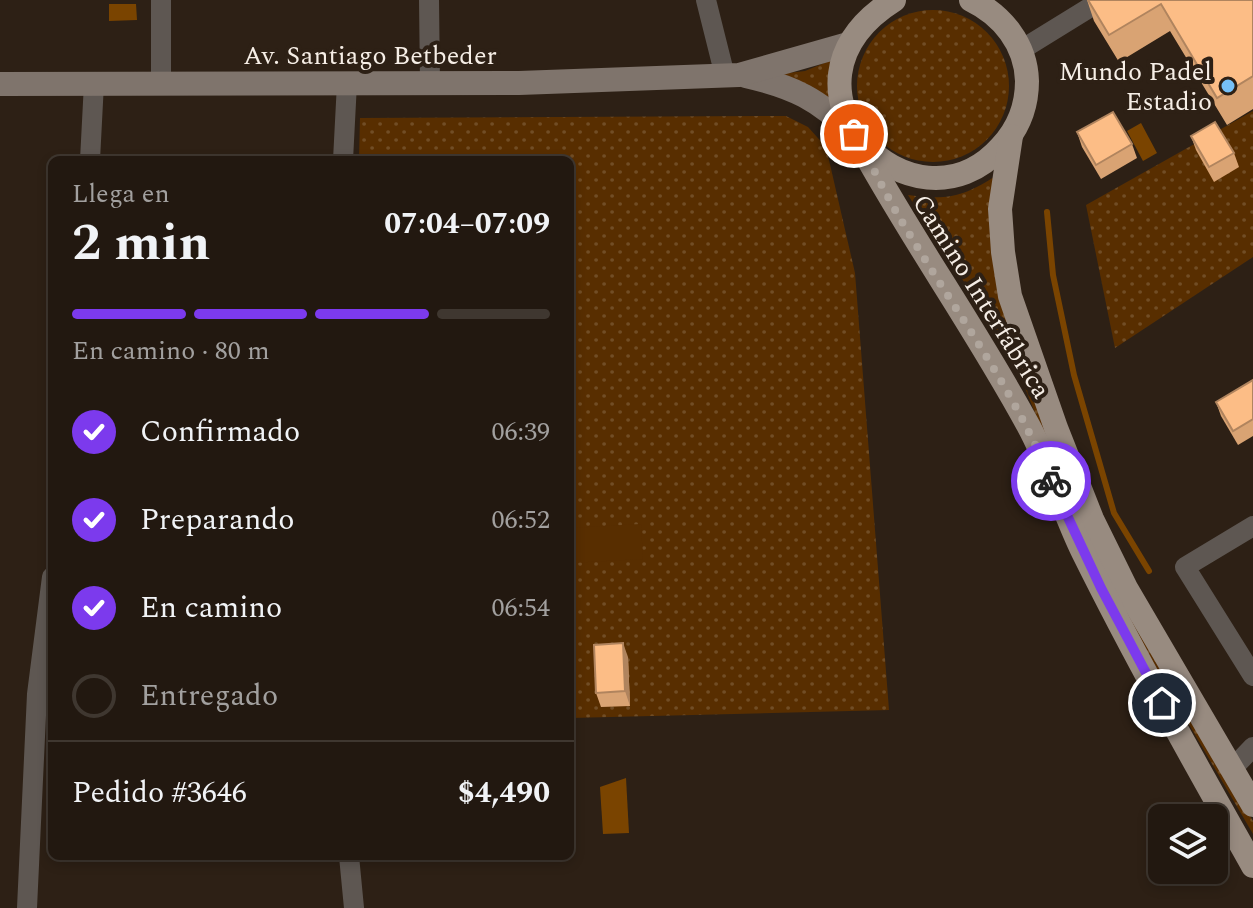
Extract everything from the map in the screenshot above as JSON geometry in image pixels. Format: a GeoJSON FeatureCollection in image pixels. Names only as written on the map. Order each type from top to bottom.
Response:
{"type":"FeatureCollection","features":[{"type":"Feature","properties":{"kind":"main road","name":"Camino Interfábrica"},"geometry":{"type":"LineString","coordinates":[[894,0],[872,7],[848,44],[840,71],[841,99],[856,136],[901,220],[1017,405],[1113,611],[1253,866]]}},
{"type":"Feature","properties":{"kind":"main road","name":"Camino Interfábrica"},"geometry":{"type":"LineString","coordinates":[[856,136],[886,165],[912,175],[941,177],[968,171],[993,157],[1011,136],[1024,109],[1027,79],[1021,50],[1008,27],[981,3]]}},
{"type":"Feature","properties":{"kind":"main road"},"geometry":{"type":"LineString","coordinates":[[732,75],[848,44]]}},
{"type":"Feature","properties":{"kind":"main road","name":"Av. Santiago Betbeder"},"geometry":{"type":"LineString","coordinates":[[0,84],[430,83],[732,75]]}},
{"type":"Feature","properties":{"kind":"main road"},"geometry":{"type":"LineString","coordinates":[[732,75],[788,86],[827,107],[856,136]]}},
{"type":"Feature","properties":{"kind":"main road","name":"Camino Interfábrica"},"geometry":{"type":"LineString","coordinates":[[1011,136],[1000,209],[1010,296],[1092,519],[1144,621],[1253,805]]}},
{"type":"Feature","properties":{"kind":"street"},"geometry":{"type":"LineString","coordinates":[[161,0],[161,84]]}},
{"type":"Feature","properties":{"kind":"street"},"geometry":{"type":"LineString","coordinates":[[429,0],[430,83]]}},
{"type":"Feature","properties":{"kind":"street"},"geometry":{"type":"LineString","coordinates":[[706,0],[732,75]]}},
{"type":"Feature","properties":{"kind":"street"},"geometry":{"type":"LineString","coordinates":[[1021,50],[1102,0]]}},
{"type":"Feature","properties":{"kind":"street"},"geometry":{"type":"LineString","coordinates":[[90,156],[94,83]]}},
{"type":"Feature","properties":{"kind":"street"},"geometry":{"type":"LineString","coordinates":[[343,156],[347,83]]}},
{"type":"Feature","properties":{"kind":"street"},"geometry":{"type":"LineString","coordinates":[[1253,526],[1185,567],[1253,676]]}},
{"type":"Feature","properties":{"kind":"street"},"geometry":{"type":"LineString","coordinates":[[27,908],[36,709],[48,610]]}},
{"type":"Feature","properties":{"kind":"street"},"geometry":{"type":"LineString","coordinates":[[1232,769],[1253,747]]}},
{"type":"Feature","properties":{"kind":"street"},"geometry":{"type":"LineString","coordinates":[[349,860],[354,908]]}},
{"type":"Feature","properties":{"kind":"shaded area"},"geometry":{"type":"Polygon","coordinates":[[[109,4],[136,4],[137,20],[109,21],[109,4]]]}},
{"type":"Feature","properties":{"kind":"shaded area"},"geometry":{"type":"Polygon","coordinates":[[[933,10],[962,16],[986,33],[1003,57],[1009,86],[1003,115],[986,139],[962,156],[933,162],[904,156],[880,139],[863,115],[857,86],[863,57],[880,33],[904,16],[933,10]]]}},
{"type":"Feature","properties":{"kind":"shaded area"},"geometry":{"type":"Polygon","coordinates":[[[834,59],[834,101],[771,75],[805,71],[834,59]]]}},
{"type":"Feature","properties":{"kind":"shaded area"},"geometry":{"type":"Polygon","coordinates":[[[1253,111],[1253,257],[1115,348],[1086,205],[1253,111]]]}},
{"type":"Feature","properties":{"kind":"shaded area"},"geometry":{"type":"Polygon","coordinates":[[[786,116],[808,127],[826,147],[855,273],[889,710],[574,718],[574,156],[359,156],[360,118],[786,116]]]}},
{"type":"Feature","properties":{"kind":"shaded area"},"geometry":{"type":"Polygon","coordinates":[[[1141,123],[1157,153],[1143,161],[1127,131],[1141,123]]]}},
{"type":"Feature","properties":{"kind":"shaded area"},"geometry":{"type":"Polygon","coordinates":[[[994,177],[1007,308],[1185,705],[1253,821],[1253,834],[1121,608],[1075,512],[1025,388],[986,316],[908,195],[953,196],[994,177]]]}},
{"type":"Feature","properties":{"kind":"shaded area"},"geometry":{"type":"Polygon","coordinates":[[[641,524],[643,559],[574,563],[574,528],[641,524]]]}},
{"type":"Feature","properties":{"kind":"shaded area"},"geometry":{"type":"Polygon","coordinates":[[[626,778],[629,833],[603,834],[600,787],[626,778]]]}},
{"type":"Feature","properties":{"kind":"building","name":"Mundo Padel Estadio"},"geometry":{"type":"Polygon","coordinates":[[[1088,0],[1253,0],[1253,76],[1217,98],[1161,4],[1109,35],[1088,0]]]}},
{"type":"Feature","properties":{"kind":"building"},"geometry":{"type":"Polygon","coordinates":[[[1113,112],[1132,144],[1096,165],[1077,132],[1113,112]]]}},
{"type":"Feature","properties":{"kind":"building"},"geometry":{"type":"Polygon","coordinates":[[[1215,122],[1234,153],[1209,167],[1191,136],[1215,122]]]}},
{"type":"Feature","properties":{"kind":"building"},"geometry":{"type":"Polygon","coordinates":[[[1253,380],[1253,419],[1233,431],[1216,402],[1253,380]]]}},
{"type":"Feature","properties":{"kind":"building"},"geometry":{"type":"Polygon","coordinates":[[[623,643],[625,691],[596,693],[594,645],[623,643]]]}},
{"type":"Feature","properties":{"kind":"waterway"},"geometry":{"type":"LineString","coordinates":[[1047,212],[1053,275],[1074,375],[1114,513],[1149,571]]}},
{"type":"Feature","properties":{"kind":"way so far"},"geometry":{"type":"LineString","coordinates":[[854,134],[901,220],[1004,381],[1030,429],[1051,481]]}},
{"type":"Feature","properties":{"kind":"place","name":"Mundo Padel Estadio"},"geometry":{"type":"Point","coordinates":[1228,86]}},
{"type":"Feature","properties":{"kind":"route"},"geometry":{"type":"LineString","coordinates":[[1051,481],[1101,588],[1162,703]]}}]}
